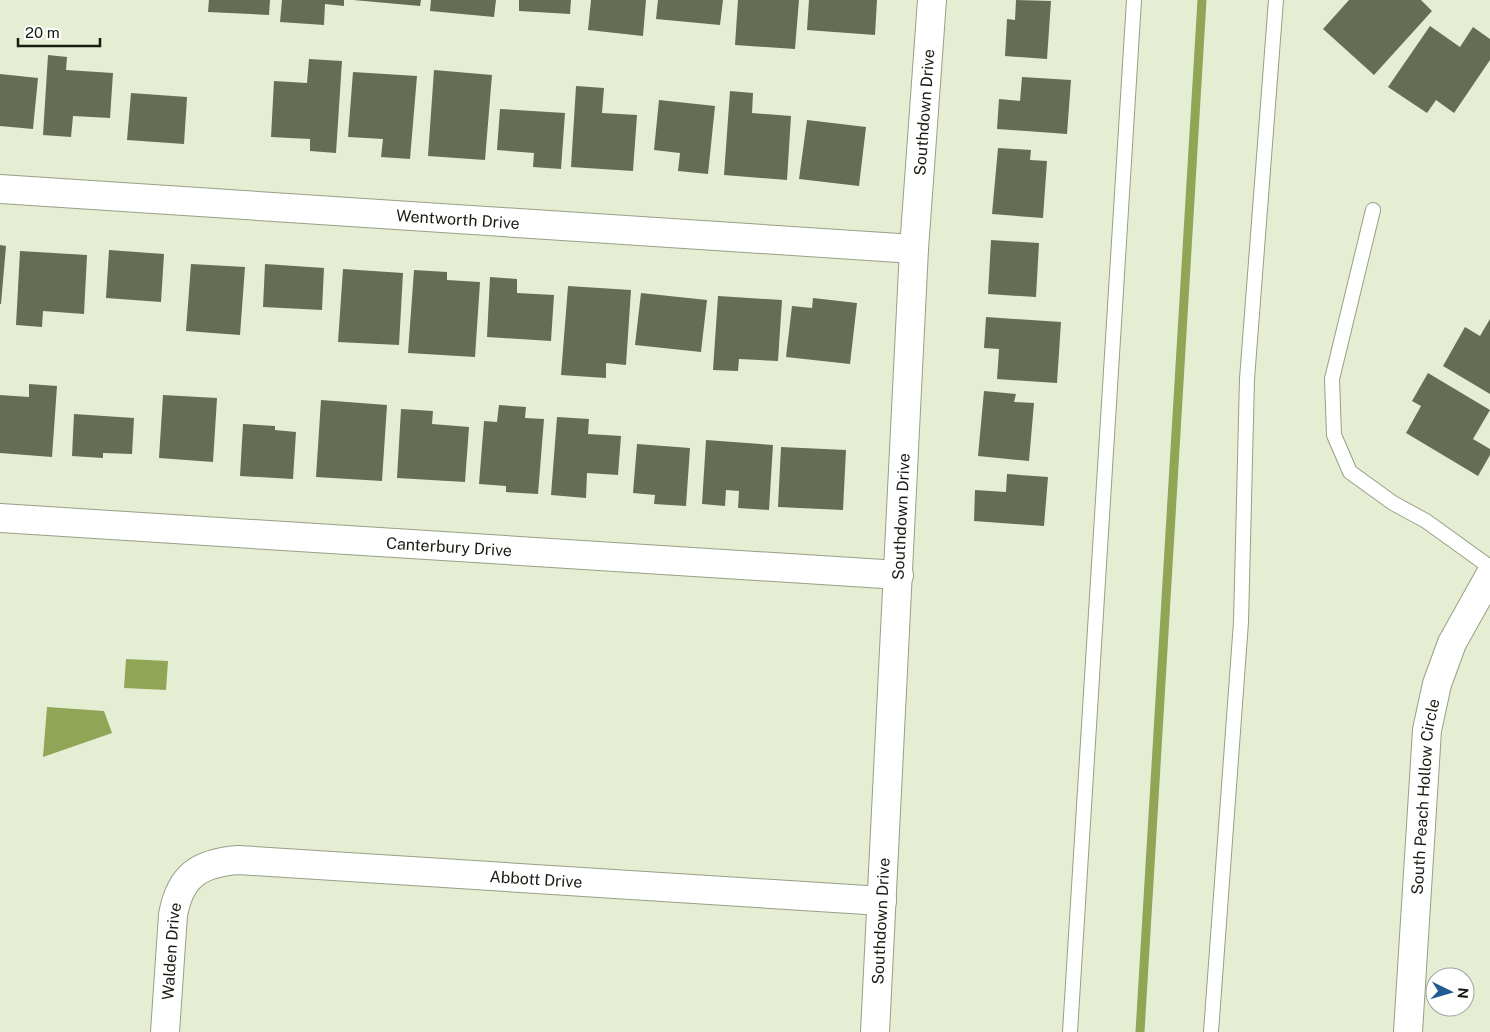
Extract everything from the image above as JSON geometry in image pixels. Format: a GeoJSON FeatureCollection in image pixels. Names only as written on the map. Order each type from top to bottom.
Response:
{"type":"FeatureCollection","features":[{"type":"Feature","properties":{"kind":"street","name":"Southdown Drive"},"geometry":{"type":"LineString","coordinates":[[875,1032],[914,248],[932,0]]}},
{"type":"Feature","properties":{"kind":"street","name":"Wentworth Drive"},"geometry":{"type":"LineString","coordinates":[[0,189],[914,248]]}},
{"type":"Feature","properties":{"kind":"street","name":"Canterbury Drive"},"geometry":{"type":"LineString","coordinates":[[0,518],[899,575]]}},
{"type":"Feature","properties":{"kind":"street","name":"South Peach Hollow Circle"},"geometry":{"type":"LineString","coordinates":[[1408,1032],[1427,730],[1437,684],[1452,643],[1490,575]]}},
{"type":"Feature","properties":{"kind":"street","name":"Abbott Drive"},"geometry":{"type":"LineString","coordinates":[[192,874],[206,865],[238,860],[882,901]]}},
{"type":"Feature","properties":{"kind":"street","name":"Walden Drive"},"geometry":{"type":"LineString","coordinates":[[165,1032],[173,915],[176,899],[182,886],[192,874]]}},
{"type":"Feature","properties":{"kind":"lane"},"geometry":{"type":"LineString","coordinates":[[1070,1032],[1134,0]]}},
{"type":"Feature","properties":{"kind":"lane"},"geometry":{"type":"LineString","coordinates":[[1211,1032],[1240,622],[1247,378],[1276,0]]}},
{"type":"Feature","properties":{"kind":"lane"},"geometry":{"type":"LineString","coordinates":[[1373,210],[1332,379],[1334,435],[1350,472],[1394,503],[1426,521],[1490,567]]}},
{"type":"Feature","properties":{"kind":"shaded area"},"geometry":{"type":"Polygon","coordinates":[[[126,659],[168,661],[166,690],[124,688],[126,659]]]}},
{"type":"Feature","properties":{"kind":"shaded area"},"geometry":{"type":"Polygon","coordinates":[[[47,707],[104,711],[112,733],[43,757],[47,707]]]}},
{"type":"Feature","properties":{"kind":"building"},"geometry":{"type":"Polygon","coordinates":[[[209,0],[270,0],[269,15],[208,12],[209,0]]]}},
{"type":"Feature","properties":{"kind":"building"},"geometry":{"type":"Polygon","coordinates":[[[282,0],[344,0],[344,6],[325,4],[324,25],[280,22],[282,0]]]}},
{"type":"Feature","properties":{"kind":"building"},"geometry":{"type":"Polygon","coordinates":[[[353,0],[421,0],[420,6],[353,0]]]}},
{"type":"Feature","properties":{"kind":"building"},"geometry":{"type":"Polygon","coordinates":[[[431,0],[496,0],[494,17],[430,11],[431,0]]]}},
{"type":"Feature","properties":{"kind":"building"},"geometry":{"type":"Polygon","coordinates":[[[519,0],[571,0],[570,14],[519,11],[519,0]]]}},
{"type":"Feature","properties":{"kind":"building"},"geometry":{"type":"Polygon","coordinates":[[[591,0],[646,0],[643,36],[588,30],[591,0]]]}},
{"type":"Feature","properties":{"kind":"building"},"geometry":{"type":"Polygon","coordinates":[[[658,0],[723,0],[720,25],[656,19],[658,0]]]}},
{"type":"Feature","properties":{"kind":"building"},"geometry":{"type":"Polygon","coordinates":[[[738,0],[799,0],[795,49],[735,45],[738,0]]]}},
{"type":"Feature","properties":{"kind":"building"},"geometry":{"type":"Polygon","coordinates":[[[809,0],[877,0],[875,35],[807,30],[809,0]]]}},
{"type":"Feature","properties":{"kind":"building"},"geometry":{"type":"Polygon","coordinates":[[[1016,0],[1051,1],[1047,59],[1005,56],[1007,19],[1015,20],[1016,0]]]}},
{"type":"Feature","properties":{"kind":"building"},"geometry":{"type":"Polygon","coordinates":[[[1349,0],[1421,0],[1432,11],[1374,75],[1323,29],[1349,0]]]}},
{"type":"Feature","properties":{"kind":"building"},"geometry":{"type":"Polygon","coordinates":[[[1430,26],[1460,47],[1473,27],[1490,39],[1490,60],[1454,113],[1436,100],[1427,113],[1388,87],[1430,26]]]}},
{"type":"Feature","properties":{"kind":"building"},"geometry":{"type":"Polygon","coordinates":[[[48,55],[67,57],[66,70],[113,73],[110,118],[73,116],[71,137],[43,135],[48,55]]]}},
{"type":"Feature","properties":{"kind":"building"},"geometry":{"type":"Polygon","coordinates":[[[309,59],[342,61],[336,153],[310,151],[310,139],[271,137],[274,81],[307,83],[309,59]]]}},
{"type":"Feature","properties":{"kind":"building"},"geometry":{"type":"Polygon","coordinates":[[[434,70],[492,75],[485,160],[428,156],[434,70]]]}},
{"type":"Feature","properties":{"kind":"building"},"geometry":{"type":"Polygon","coordinates":[[[353,72],[417,76],[410,159],[381,157],[383,139],[348,137],[353,72]]]}},
{"type":"Feature","properties":{"kind":"building"},"geometry":{"type":"Polygon","coordinates":[[[0,74],[38,78],[33,129],[0,126],[0,74]]]}},
{"type":"Feature","properties":{"kind":"building"},"geometry":{"type":"Polygon","coordinates":[[[1022,77],[1071,80],[1067,134],[997,129],[999,99],[1020,101],[1022,77]]]}},
{"type":"Feature","properties":{"kind":"building"},"geometry":{"type":"Polygon","coordinates":[[[576,86],[604,88],[602,113],[637,115],[633,171],[571,167],[576,86]]]}},
{"type":"Feature","properties":{"kind":"building"},"geometry":{"type":"Polygon","coordinates":[[[730,91],[753,93],[752,113],[791,116],[787,180],[724,175],[730,91]]]}},
{"type":"Feature","properties":{"kind":"building"},"geometry":{"type":"Polygon","coordinates":[[[131,93],[187,97],[184,144],[127,140],[131,93]]]}},
{"type":"Feature","properties":{"kind":"building"},"geometry":{"type":"Polygon","coordinates":[[[659,100],[715,106],[708,174],[678,171],[680,153],[654,150],[659,100]]]}},
{"type":"Feature","properties":{"kind":"building"},"geometry":{"type":"Polygon","coordinates":[[[500,109],[565,113],[561,169],[533,167],[534,153],[497,150],[500,109]]]}},
{"type":"Feature","properties":{"kind":"building"},"geometry":{"type":"Polygon","coordinates":[[[807,120],[866,127],[859,186],[799,179],[807,120]]]}},
{"type":"Feature","properties":{"kind":"building"},"geometry":{"type":"Polygon","coordinates":[[[998,148],[1031,150],[1030,160],[1047,161],[1043,218],[992,214],[998,148]]]}},
{"type":"Feature","properties":{"kind":"building"},"geometry":{"type":"Polygon","coordinates":[[[991,240],[1039,243],[1036,297],[988,294],[991,240]]]}},
{"type":"Feature","properties":{"kind":"building"},"geometry":{"type":"Polygon","coordinates":[[[0,245],[6,246],[1,304],[0,304],[0,245]]]}},
{"type":"Feature","properties":{"kind":"building"},"geometry":{"type":"Polygon","coordinates":[[[109,250],[164,254],[161,302],[106,298],[109,250]]]}},
{"type":"Feature","properties":{"kind":"building"},"geometry":{"type":"Polygon","coordinates":[[[20,251],[87,255],[84,314],[43,311],[42,327],[16,325],[20,251]]]}},
{"type":"Feature","properties":{"kind":"building"},"geometry":{"type":"Polygon","coordinates":[[[191,264],[245,267],[240,335],[186,331],[191,264]]]}},
{"type":"Feature","properties":{"kind":"building"},"geometry":{"type":"Polygon","coordinates":[[[265,264],[324,268],[322,310],[263,307],[265,264]]]}},
{"type":"Feature","properties":{"kind":"building"},"geometry":{"type":"Polygon","coordinates":[[[343,269],[403,273],[399,345],[338,342],[343,269]]]}},
{"type":"Feature","properties":{"kind":"building"},"geometry":{"type":"Polygon","coordinates":[[[414,270],[447,272],[447,280],[480,282],[475,357],[408,353],[414,270]]]}},
{"type":"Feature","properties":{"kind":"building"},"geometry":{"type":"Polygon","coordinates":[[[490,277],[517,279],[517,293],[554,295],[551,341],[487,337],[490,277]]]}},
{"type":"Feature","properties":{"kind":"building"},"geometry":{"type":"Polygon","coordinates":[[[568,286],[631,290],[626,365],[606,363],[606,378],[561,375],[568,286]]]}},
{"type":"Feature","properties":{"kind":"building"},"geometry":{"type":"Polygon","coordinates":[[[641,293],[707,300],[701,352],[635,345],[641,293]]]}},
{"type":"Feature","properties":{"kind":"building"},"geometry":{"type":"Polygon","coordinates":[[[718,296],[782,300],[778,361],[739,359],[738,371],[713,370],[718,296]]]}},
{"type":"Feature","properties":{"kind":"building"},"geometry":{"type":"Polygon","coordinates":[[[813,298],[857,303],[850,364],[786,357],[792,306],[812,308],[813,298]]]}},
{"type":"Feature","properties":{"kind":"building"},"geometry":{"type":"Polygon","coordinates":[[[986,317],[1061,322],[1057,383],[997,379],[999,349],[984,348],[986,317]]]}},
{"type":"Feature","properties":{"kind":"building"},"geometry":{"type":"Polygon","coordinates":[[[1490,319],[1490,394],[1443,366],[1465,327],[1480,336],[1490,319]]]}},
{"type":"Feature","properties":{"kind":"building"},"geometry":{"type":"Polygon","coordinates":[[[1428,373],[1490,410],[1473,439],[1490,449],[1490,455],[1478,476],[1406,433],[1421,406],[1412,401],[1428,373]]]}},
{"type":"Feature","properties":{"kind":"building"},"geometry":{"type":"Polygon","coordinates":[[[29,384],[57,386],[52,457],[0,453],[0,395],[29,397],[29,384]]]}},
{"type":"Feature","properties":{"kind":"building"},"geometry":{"type":"Polygon","coordinates":[[[984,391],[1016,394],[1014,402],[1034,403],[1029,461],[978,456],[984,391]]]}},
{"type":"Feature","properties":{"kind":"building"},"geometry":{"type":"Polygon","coordinates":[[[163,395],[217,398],[213,462],[159,458],[163,395]]]}},
{"type":"Feature","properties":{"kind":"building"},"geometry":{"type":"Polygon","coordinates":[[[321,400],[387,405],[382,481],[316,477],[321,400]]]}},
{"type":"Feature","properties":{"kind":"building"},"geometry":{"type":"Polygon","coordinates":[[[499,405],[526,407],[525,418],[544,419],[538,494],[506,492],[506,486],[479,484],[484,421],[497,422],[499,405]]]}},
{"type":"Feature","properties":{"kind":"building"},"geometry":{"type":"Polygon","coordinates":[[[401,409],[433,411],[432,424],[469,427],[465,482],[397,478],[401,409]]]}},
{"type":"Feature","properties":{"kind":"building"},"geometry":{"type":"Polygon","coordinates":[[[74,414],[134,418],[132,454],[103,453],[103,458],[72,456],[74,414]]]}},
{"type":"Feature","properties":{"kind":"building"},"geometry":{"type":"Polygon","coordinates":[[[557,417],[589,419],[588,434],[621,436],[618,475],[587,473],[586,498],[551,495],[557,417]]]}},
{"type":"Feature","properties":{"kind":"building"},"geometry":{"type":"Polygon","coordinates":[[[243,424],[275,426],[275,430],[296,432],[293,479],[240,476],[243,424]]]}},
{"type":"Feature","properties":{"kind":"building"},"geometry":{"type":"Polygon","coordinates":[[[706,440],[773,445],[769,510],[738,508],[739,491],[726,490],[725,506],[702,504],[706,440]]]}},
{"type":"Feature","properties":{"kind":"building"},"geometry":{"type":"Polygon","coordinates":[[[637,444],[690,448],[686,506],[654,504],[655,495],[633,493],[637,444]]]}},
{"type":"Feature","properties":{"kind":"building"},"geometry":{"type":"Polygon","coordinates":[[[781,447],[846,450],[843,510],[778,507],[781,447]]]}},
{"type":"Feature","properties":{"kind":"building"},"geometry":{"type":"Polygon","coordinates":[[[1007,474],[1048,477],[1044,526],[974,521],[975,490],[1006,492],[1007,474]]]}},
{"type":"Feature","properties":{"kind":"waterway"},"geometry":{"type":"LineString","coordinates":[[1140,1032],[1202,0]]}}]}
